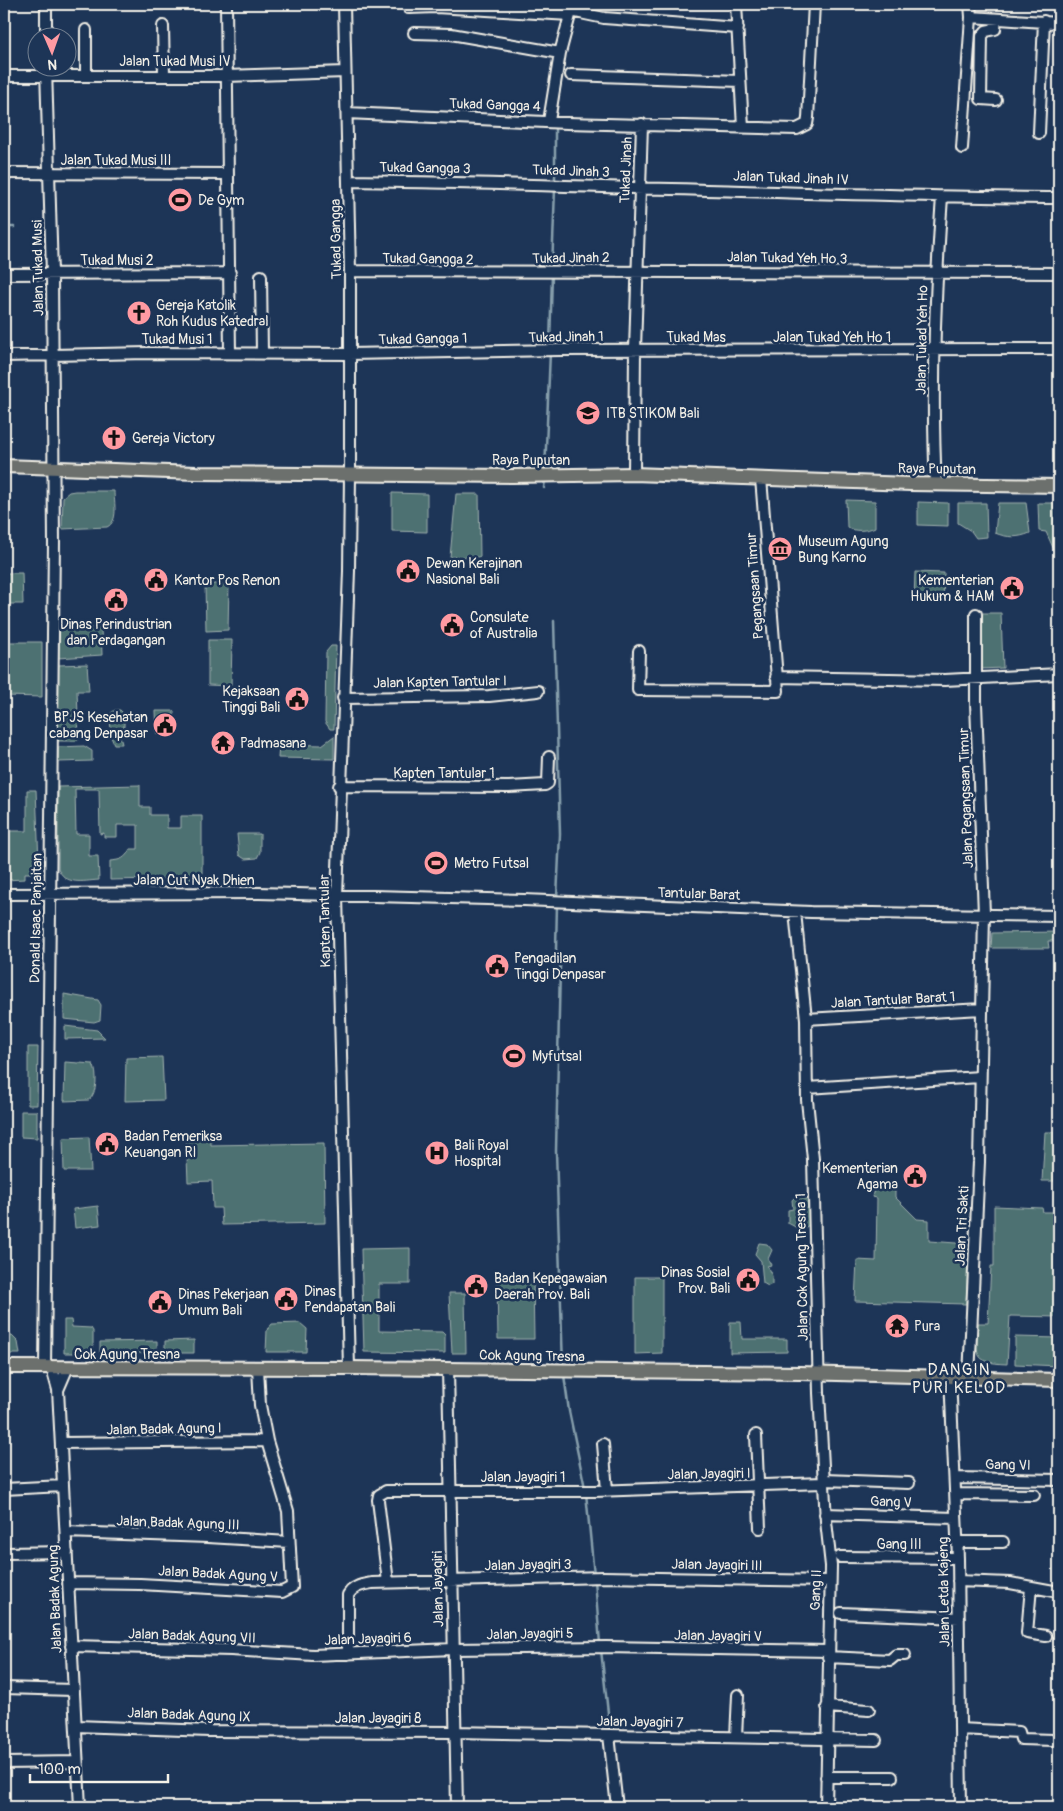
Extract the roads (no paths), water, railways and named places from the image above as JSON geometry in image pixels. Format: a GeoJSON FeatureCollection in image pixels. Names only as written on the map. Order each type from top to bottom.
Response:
{"type":"FeatureCollection","features":[{"type":"Feature","properties":{"kind":"main road","name":"Raya Puputan"},"geometry":{"type":"LineString","coordinates":[[4,466],[196,473],[543,476],[634,474],[936,485],[1059,486]]}},
{"type":"Feature","properties":{"kind":"main road","name":"Cok Agung Tresna"},"geometry":{"type":"LineString","coordinates":[[4,1368],[448,1369],[950,1376],[1059,1380]]}},
{"type":"Feature","properties":{"kind":"street"},"geometry":{"type":"LineString","coordinates":[[46,4],[46,28]]}},
{"type":"Feature","properties":{"kind":"street"},"geometry":{"type":"LineString","coordinates":[[226,4],[230,353]]}},
{"type":"Feature","properties":{"kind":"street","name":"Tukad Gangga"},"geometry":{"type":"LineString","coordinates":[[344,4],[350,271],[350,474]]}},
{"type":"Feature","properties":{"kind":"street"},"geometry":{"type":"LineString","coordinates":[[736,4],[743,126]]}},
{"type":"Feature","properties":{"kind":"street","name":"Tukad Jinah"},"geometry":{"type":"LineString","coordinates":[[634,474],[635,350],[642,124],[797,129],[807,124],[814,4]]}},
{"type":"Feature","properties":{"kind":"street"},"geometry":{"type":"LineString","coordinates":[[962,148],[971,16],[970,4]]}},
{"type":"Feature","properties":{"kind":"street"},"geometry":{"type":"LineString","coordinates":[[409,8],[574,11],[647,22],[738,28]]}},
{"type":"Feature","properties":{"kind":"street"},"geometry":{"type":"LineString","coordinates":[[550,121],[560,53],[574,11]]}},
{"type":"Feature","properties":{"kind":"street"},"geometry":{"type":"LineString","coordinates":[[971,16],[1059,23]]}},
{"type":"Feature","properties":{"kind":"street"},"geometry":{"type":"LineString","coordinates":[[996,19],[995,29],[986,31],[982,36],[982,99],[996,100]]}},
{"type":"Feature","properties":{"kind":"street"},"geometry":{"type":"LineString","coordinates":[[1039,133],[1044,21]]}},
{"type":"Feature","properties":{"kind":"street"},"geometry":{"type":"LineString","coordinates":[[163,26],[164,75]]}},
{"type":"Feature","properties":{"kind":"street"},"geometry":{"type":"LineString","coordinates":[[86,30],[86,75]]}},
{"type":"Feature","properties":{"kind":"street"},"geometry":{"type":"LineString","coordinates":[[414,33],[451,34],[560,53]]}},
{"type":"Feature","properties":{"kind":"street","name":"Jalan Tukad Musi IV"},"geometry":{"type":"LineString","coordinates":[[78,74],[226,76],[346,72]]}},
{"type":"Feature","properties":{"kind":"street","name":"Jalan Tukad Musi IV"},"geometry":{"type":"LineString","coordinates":[[4,76],[28,73]]}},
{"type":"Feature","properties":{"kind":"street"},"geometry":{"type":"LineString","coordinates":[[571,76],[740,81]]}},
{"type":"Feature","properties":{"kind":"street","name":"Jalan Tukad Musi"},"geometry":{"type":"LineString","coordinates":[[47,78],[52,274],[53,467]]}},
{"type":"Feature","properties":{"kind":"street","name":"Tukad Gangga 4"},"geometry":{"type":"LineString","coordinates":[[347,113],[567,123],[642,124]]}},
{"type":"Feature","properties":{"kind":"street","name":"Jalan Tukad Musi III"},"geometry":{"type":"LineString","coordinates":[[4,173],[228,174]]}},
{"type":"Feature","properties":{"kind":"street","name":"Tukad Gangga 3"},"geometry":{"type":"LineString","coordinates":[[348,180],[501,182]]}},
{"type":"Feature","properties":{"kind":"street","name":"Tukad Jinah 3"},"geometry":{"type":"LineString","coordinates":[[501,182],[640,187]]}},
{"type":"Feature","properties":{"kind":"street","name":"Jalan Tukad Jinah IV"},"geometry":{"type":"LineString","coordinates":[[640,187],[942,197],[1059,198]]}},
{"type":"Feature","properties":{"kind":"street","name":"Jalan Tukad Yeh Ho"},"geometry":{"type":"LineString","coordinates":[[936,485],[934,447],[937,273],[942,197]]}},
{"type":"Feature","properties":{"kind":"street","name":"Tukad Jinah 2"},"geometry":{"type":"LineString","coordinates":[[506,273],[637,270]]}},
{"type":"Feature","properties":{"kind":"street","name":"Jalan Tukad Yeh Ho 3"},"geometry":{"type":"LineString","coordinates":[[637,270],[1059,273]]}},
{"type":"Feature","properties":{"kind":"street","name":"Tukad Gangga 2"},"geometry":{"type":"LineString","coordinates":[[350,271],[506,273]]}},
{"type":"Feature","properties":{"kind":"street","name":"Tukad Musi 2"},"geometry":{"type":"LineString","coordinates":[[4,274],[230,273]]}},
{"type":"Feature","properties":{"kind":"street"},"geometry":{"type":"LineString","coordinates":[[261,276],[262,353]]}},
{"type":"Feature","properties":{"kind":"street","name":"Jalan Tukad Yeh Ho 1"},"geometry":{"type":"LineString","coordinates":[[758,351],[1059,349]]}},
{"type":"Feature","properties":{"kind":"street","name":"Tukad Jinah 1"},"geometry":{"type":"LineString","coordinates":[[497,352],[635,350]]}},
{"type":"Feature","properties":{"kind":"street","name":"Tukad Mas"},"geometry":{"type":"LineString","coordinates":[[635,350],[758,351]]}},
{"type":"Feature","properties":{"kind":"street","name":"Tukad Gangga 1"},"geometry":{"type":"LineString","coordinates":[[350,354],[497,352]]}},
{"type":"Feature","properties":{"kind":"street","name":"Tukad Musi 1"},"geometry":{"type":"LineString","coordinates":[[4,356],[53,354],[350,354]]}},
{"type":"Feature","properties":{"kind":"street","name":"Donald Isaac Panjaitan"},"geometry":{"type":"LineString","coordinates":[[48,1368],[53,467]]}},
{"type":"Feature","properties":{"kind":"street","name":"Kapten Tantular"},"geometry":{"type":"LineString","coordinates":[[349,1368],[337,896],[343,786],[343,698],[349,570],[350,474]]}},
{"type":"Feature","properties":{"kind":"street","name":"Pegangsaan Timur"},"geometry":{"type":"LineString","coordinates":[[639,651],[638,690],[778,691],[761,478]]}},
{"type":"Feature","properties":{"kind":"street","name":"Jalan Pegangsaan Timur"},"geometry":{"type":"LineString","coordinates":[[976,614],[976,680],[984,914]]}},
{"type":"Feature","properties":{"kind":"street"},"geometry":{"type":"LineString","coordinates":[[776,677],[976,680],[1059,674]]}},
{"type":"Feature","properties":{"kind":"street","name":"Jalan Kapten Tantular I"},"geometry":{"type":"LineString","coordinates":[[343,698],[490,696],[538,691]]}},
{"type":"Feature","properties":{"kind":"street","name":"Kapten Tantular 1"},"geometry":{"type":"LineString","coordinates":[[343,786],[509,787],[545,785],[548,783],[548,757]]}},
{"type":"Feature","properties":{"kind":"street","name":"Jalan Cut Nyak Dhien"},"geometry":{"type":"LineString","coordinates":[[4,894],[259,893],[337,896]]}},
{"type":"Feature","properties":{"kind":"street","name":"Tantular Barat"},"geometry":{"type":"LineString","coordinates":[[337,896],[547,901],[795,912],[1059,916]]}},
{"type":"Feature","properties":{"kind":"street","name":"Jalan Cok Agung Tresna 1"},"geometry":{"type":"LineString","coordinates":[[795,912],[806,1019],[807,1088],[813,1159],[818,1374]]}},
{"type":"Feature","properties":{"kind":"street"},"geometry":{"type":"LineString","coordinates":[[807,1088],[980,1077],[984,914]]}},
{"type":"Feature","properties":{"kind":"street","name":"Jalan Tantular Barat 1"},"geometry":{"type":"LineString","coordinates":[[806,1019],[982,1009]]}},
{"type":"Feature","properties":{"kind":"street","name":"Jalan Tri Sakti"},"geometry":{"type":"LineString","coordinates":[[969,1377],[979,1162],[980,1077]]}},
{"type":"Feature","properties":{"kind":"street","name":"Jalan Badak Agung"},"geometry":{"type":"LineString","coordinates":[[48,1368],[58,1390],[69,1583],[70,1646],[80,1807]]}},
{"type":"Feature","properties":{"kind":"street","name":"Jalan Badak Agung"},"geometry":{"type":"LineString","coordinates":[[58,1390],[67,1368]]}},
{"type":"Feature","properties":{"kind":"street","name":"Jalan Badak Agung V"},"geometry":{"type":"LineString","coordinates":[[69,1583],[140,1584],[282,1592],[292,1587],[288,1512],[267,1441],[260,1405],[258,1368]]}},
{"type":"Feature","properties":{"kind":"street","name":"Jalan Jayagiri"},"geometry":{"type":"LineString","coordinates":[[448,1369],[457,1807]]}},
{"type":"Feature","properties":{"kind":"street","name":"Gang II"},"geometry":{"type":"LineString","coordinates":[[818,1374],[831,1566],[826,1807]]}},
{"type":"Feature","properties":{"kind":"street","name":"Jalan Letda Kajeng"},"geometry":{"type":"LineString","coordinates":[[950,1376],[958,1558],[961,1807]]}},
{"type":"Feature","properties":{"kind":"street"},"geometry":{"type":"LineString","coordinates":[[756,1435],[760,1528]]}},
{"type":"Feature","properties":{"kind":"street","name":"Jalan Badak Agung I"},"geometry":{"type":"LineString","coordinates":[[61,1444],[267,1441]]}},
{"type":"Feature","properties":{"kind":"street"},"geometry":{"type":"LineString","coordinates":[[603,1444],[607,1490]]}},
{"type":"Feature","properties":{"kind":"street","name":"Gang VI"},"geometry":{"type":"LineString","coordinates":[[955,1478],[1059,1480]]}},
{"type":"Feature","properties":{"kind":"street","name":"Jalan Jayagiri I"},"geometry":{"type":"LineString","coordinates":[[595,1490],[708,1485],[759,1486],[824,1481],[909,1483]]}},
{"type":"Feature","properties":{"kind":"street"},"geometry":{"type":"LineString","coordinates":[[4,1489],[63,1486]]}},
{"type":"Feature","properties":{"kind":"street","name":"Jalan Jayagiri 1"},"geometry":{"type":"LineString","coordinates":[[388,1582],[379,1495],[386,1492],[595,1490]]}},
{"type":"Feature","properties":{"kind":"street"},"geometry":{"type":"LineString","coordinates":[[956,1494],[1034,1495]]}},
{"type":"Feature","properties":{"kind":"street","name":"Gang V"},"geometry":{"type":"LineString","coordinates":[[826,1514],[956,1518]]}},
{"type":"Feature","properties":{"kind":"street","name":"Jalan Badak Agung III"},"geometry":{"type":"LineString","coordinates":[[66,1532],[208,1536],[289,1542]]}},
{"type":"Feature","properties":{"kind":"street"},"geometry":{"type":"LineString","coordinates":[[957,1542],[1003,1542]]}},
{"type":"Feature","properties":{"kind":"street"},"geometry":{"type":"LineString","coordinates":[[4,1553],[67,1552]]}},
{"type":"Feature","properties":{"kind":"street","name":"Gang III"},"geometry":{"type":"LineString","coordinates":[[840,1557],[958,1558]]}},
{"type":"Feature","properties":{"kind":"street","name":"Jalan Jayagiri 3"},"geometry":{"type":"LineString","coordinates":[[348,1654],[347,1602],[351,1590],[372,1583],[604,1577]]}},
{"type":"Feature","properties":{"kind":"street","name":"Jalan Jayagiri III"},"geometry":{"type":"LineString","coordinates":[[604,1577],[830,1580]]}},
{"type":"Feature","properties":{"kind":"street"},"geometry":{"type":"LineString","coordinates":[[958,1581],[1010,1583],[1059,1592]]}},
{"type":"Feature","properties":{"kind":"street"},"geometry":{"type":"LineString","coordinates":[[1031,1587],[1027,1633],[1046,1636]]}},
{"type":"Feature","properties":{"kind":"street"},"geometry":{"type":"LineString","coordinates":[[842,1613],[959,1618]]}},
{"type":"Feature","properties":{"kind":"street","name":"Jalan Badak Agung VII"},"geometry":{"type":"LineString","coordinates":[[70,1646],[231,1650],[313,1655]]}},
{"type":"Feature","properties":{"kind":"street","name":"Jalan Jayagiri 5"},"geometry":{"type":"LineString","coordinates":[[453,1649],[606,1647]]}},
{"type":"Feature","properties":{"kind":"street","name":"Jalan Jayagiri V"},"geometry":{"type":"LineString","coordinates":[[606,1647],[828,1654],[890,1660],[896,1655],[906,1655]]}},
{"type":"Feature","properties":{"kind":"street","name":"Jalan Jayagiri 6"},"geometry":{"type":"LineString","coordinates":[[313,1655],[453,1649]]}},
{"type":"Feature","properties":{"kind":"street"},"geometry":{"type":"LineString","coordinates":[[4,1688],[73,1690]]}},
{"type":"Feature","properties":{"kind":"street"},"geometry":{"type":"LineString","coordinates":[[736,1736],[738,1695]]}},
{"type":"Feature","properties":{"kind":"street"},"geometry":{"type":"LineString","coordinates":[[827,1707],[869,1710]]}},
{"type":"Feature","properties":{"kind":"street","name":"Jalan Badak Agung IX"},"geometry":{"type":"LineString","coordinates":[[76,1726],[301,1732]]}},
{"type":"Feature","properties":{"kind":"street"},"geometry":{"type":"LineString","coordinates":[[960,1729],[1019,1732],[1021,1739],[1054,1740]]}},
{"type":"Feature","properties":{"kind":"street","name":"Jalan Jayagiri 8"},"geometry":{"type":"LineString","coordinates":[[301,1732],[455,1732]]}},
{"type":"Feature","properties":{"kind":"street","name":"Jalan Jayagiri 7"},"geometry":{"type":"LineString","coordinates":[[455,1732],[876,1740]]}},
{"type":"Feature","properties":{"kind":"street"},"geometry":{"type":"LineString","coordinates":[[613,1735],[617,1807]]}},
{"type":"Feature","properties":{"kind":"street"},"geometry":{"type":"LineString","coordinates":[[4,1763],[77,1762]]}},
{"type":"Feature","properties":{"kind":"street"},"geometry":{"type":"LineString","coordinates":[[826,1777],[892,1777]]}},
{"type":"Feature","properties":{"kind":"waterway"},"geometry":{"type":"LineString","coordinates":[[567,47],[576,14]]}},
{"type":"Feature","properties":{"kind":"waterway"},"geometry":{"type":"LineString","coordinates":[[555,119],[565,53]]}},
{"type":"Feature","properties":{"kind":"waterway"},"geometry":{"type":"LineString","coordinates":[[555,124],[555,184]]}},
{"type":"Feature","properties":{"kind":"waterway"},"geometry":{"type":"LineString","coordinates":[[552,269],[555,189]]}},
{"type":"Feature","properties":{"kind":"waterway"},"geometry":{"type":"LineString","coordinates":[[4,227],[14,227]]}},
{"type":"Feature","properties":{"kind":"waterway"},"geometry":{"type":"LineString","coordinates":[[550,346],[552,274]]}},
{"type":"Feature","properties":{"kind":"waterway"},"geometry":{"type":"LineString","coordinates":[[545,471],[550,352]]}},
{"type":"Feature","properties":{"kind":"waterway"},"geometry":{"type":"LineString","coordinates":[[544,488],[545,479]]}},
{"type":"Feature","properties":{"kind":"waterway"},"geometry":{"type":"LineString","coordinates":[[554,621],[560,834],[557,898]]}},
{"type":"Feature","properties":{"kind":"waterway"},"geometry":{"type":"LineString","coordinates":[[557,904],[556,949],[560,966],[556,1151],[563,1367]]}},
{"type":"Feature","properties":{"kind":"waterway"},"geometry":{"type":"LineString","coordinates":[[564,1375],[569,1411],[585,1488]]}},
{"type":"Feature","properties":{"kind":"waterway"},"geometry":{"type":"LineString","coordinates":[[586,1493],[594,1575]]}},
{"type":"Feature","properties":{"kind":"waterway"},"geometry":{"type":"LineString","coordinates":[[595,1580],[600,1644]]}},
{"type":"Feature","properties":{"kind":"waterway"},"geometry":{"type":"LineString","coordinates":[[601,1650],[610,1731]]}},
{"type":"Feature","properties":{"kind":"place","name":"De Gym"},"geometry":{"type":"Point","coordinates":[180,200]}},
{"type":"Feature","properties":{"kind":"place","name":"Gereja Katolik Roh Kudus Katedral"},"geometry":{"type":"Point","coordinates":[139,313]}},
{"type":"Feature","properties":{"kind":"place","name":"ITB STIKOM Bali"},"geometry":{"type":"Point","coordinates":[588,413]}},
{"type":"Feature","properties":{"kind":"place","name":"Gereja Victory"},"geometry":{"type":"Point","coordinates":[114,438]}},
{"type":"Feature","properties":{"kind":"place","name":"Museum Agung Bung Karno"},"geometry":{"type":"Point","coordinates":[780,549]}},
{"type":"Feature","properties":{"kind":"place","name":"Dewan Kerajinan Nasional Bali"},"geometry":{"type":"Point","coordinates":[408,571]}},
{"type":"Feature","properties":{"kind":"place","name":"Kantor Pos Renon"},"geometry":{"type":"Point","coordinates":[156,580]}},
{"type":"Feature","properties":{"kind":"place","name":"Kementerian Hukum & HAM"},"geometry":{"type":"Point","coordinates":[1012,588]}},
{"type":"Feature","properties":{"kind":"place","name":"Dinas Perindustrian dan Perdagangan"},"geometry":{"type":"Point","coordinates":[116,600]}},
{"type":"Feature","properties":{"kind":"place","name":"Consulate of Australia"},"geometry":{"type":"Point","coordinates":[452,625]}},
{"type":"Feature","properties":{"kind":"place","name":"Kejaksaan Tinggi Bali"},"geometry":{"type":"Point","coordinates":[297,699]}},
{"type":"Feature","properties":{"kind":"place","name":"BPJS Kesehatan cabang Denpasar"},"geometry":{"type":"Point","coordinates":[165,725]}},
{"type":"Feature","properties":{"kind":"place","name":"Padmasana"},"geometry":{"type":"Point","coordinates":[223,743]}},
{"type":"Feature","properties":{"kind":"place","name":"Metro Futsal"},"geometry":{"type":"Point","coordinates":[436,863]}},
{"type":"Feature","properties":{"kind":"place","name":"Pengadilan Tinggi Denpasar"},"geometry":{"type":"Point","coordinates":[497,966]}},
{"type":"Feature","properties":{"kind":"place","name":"Myfutsal"},"geometry":{"type":"Point","coordinates":[514,1056]}},
{"type":"Feature","properties":{"kind":"place","name":"Badan Pemeriksa Keuangan RI"},"geometry":{"type":"Point","coordinates":[107,1144]}},
{"type":"Feature","properties":{"kind":"place","name":"Bali Royal Hospital"},"geometry":{"type":"Point","coordinates":[437,1153]}},
{"type":"Feature","properties":{"kind":"place","name":"Kementerian Agama"},"geometry":{"type":"Point","coordinates":[915,1176]}},
{"type":"Feature","properties":{"kind":"place","name":"Dinas Sosial Prov. Bali"},"geometry":{"type":"Point","coordinates":[748,1280]}},
{"type":"Feature","properties":{"kind":"place","name":"Badan Kepegawaian Daerah Prov. Bali"},"geometry":{"type":"Point","coordinates":[476,1286]}},
{"type":"Feature","properties":{"kind":"place","name":"Dinas Pendapatan Bali"},"geometry":{"type":"Point","coordinates":[286,1299]}},
{"type":"Feature","properties":{"kind":"place","name":"Dinas Pekerjaan Umum Bali"},"geometry":{"type":"Point","coordinates":[160,1302]}},
{"type":"Feature","properties":{"kind":"place","name":"Pura"},"geometry":{"type":"Point","coordinates":[897,1326]}},
{"type":"Feature","properties":{"kind":"district","name":"DANGIN PURI KELOD"},"geometry":{"type":"Point","coordinates":[959,1379]}}]}
